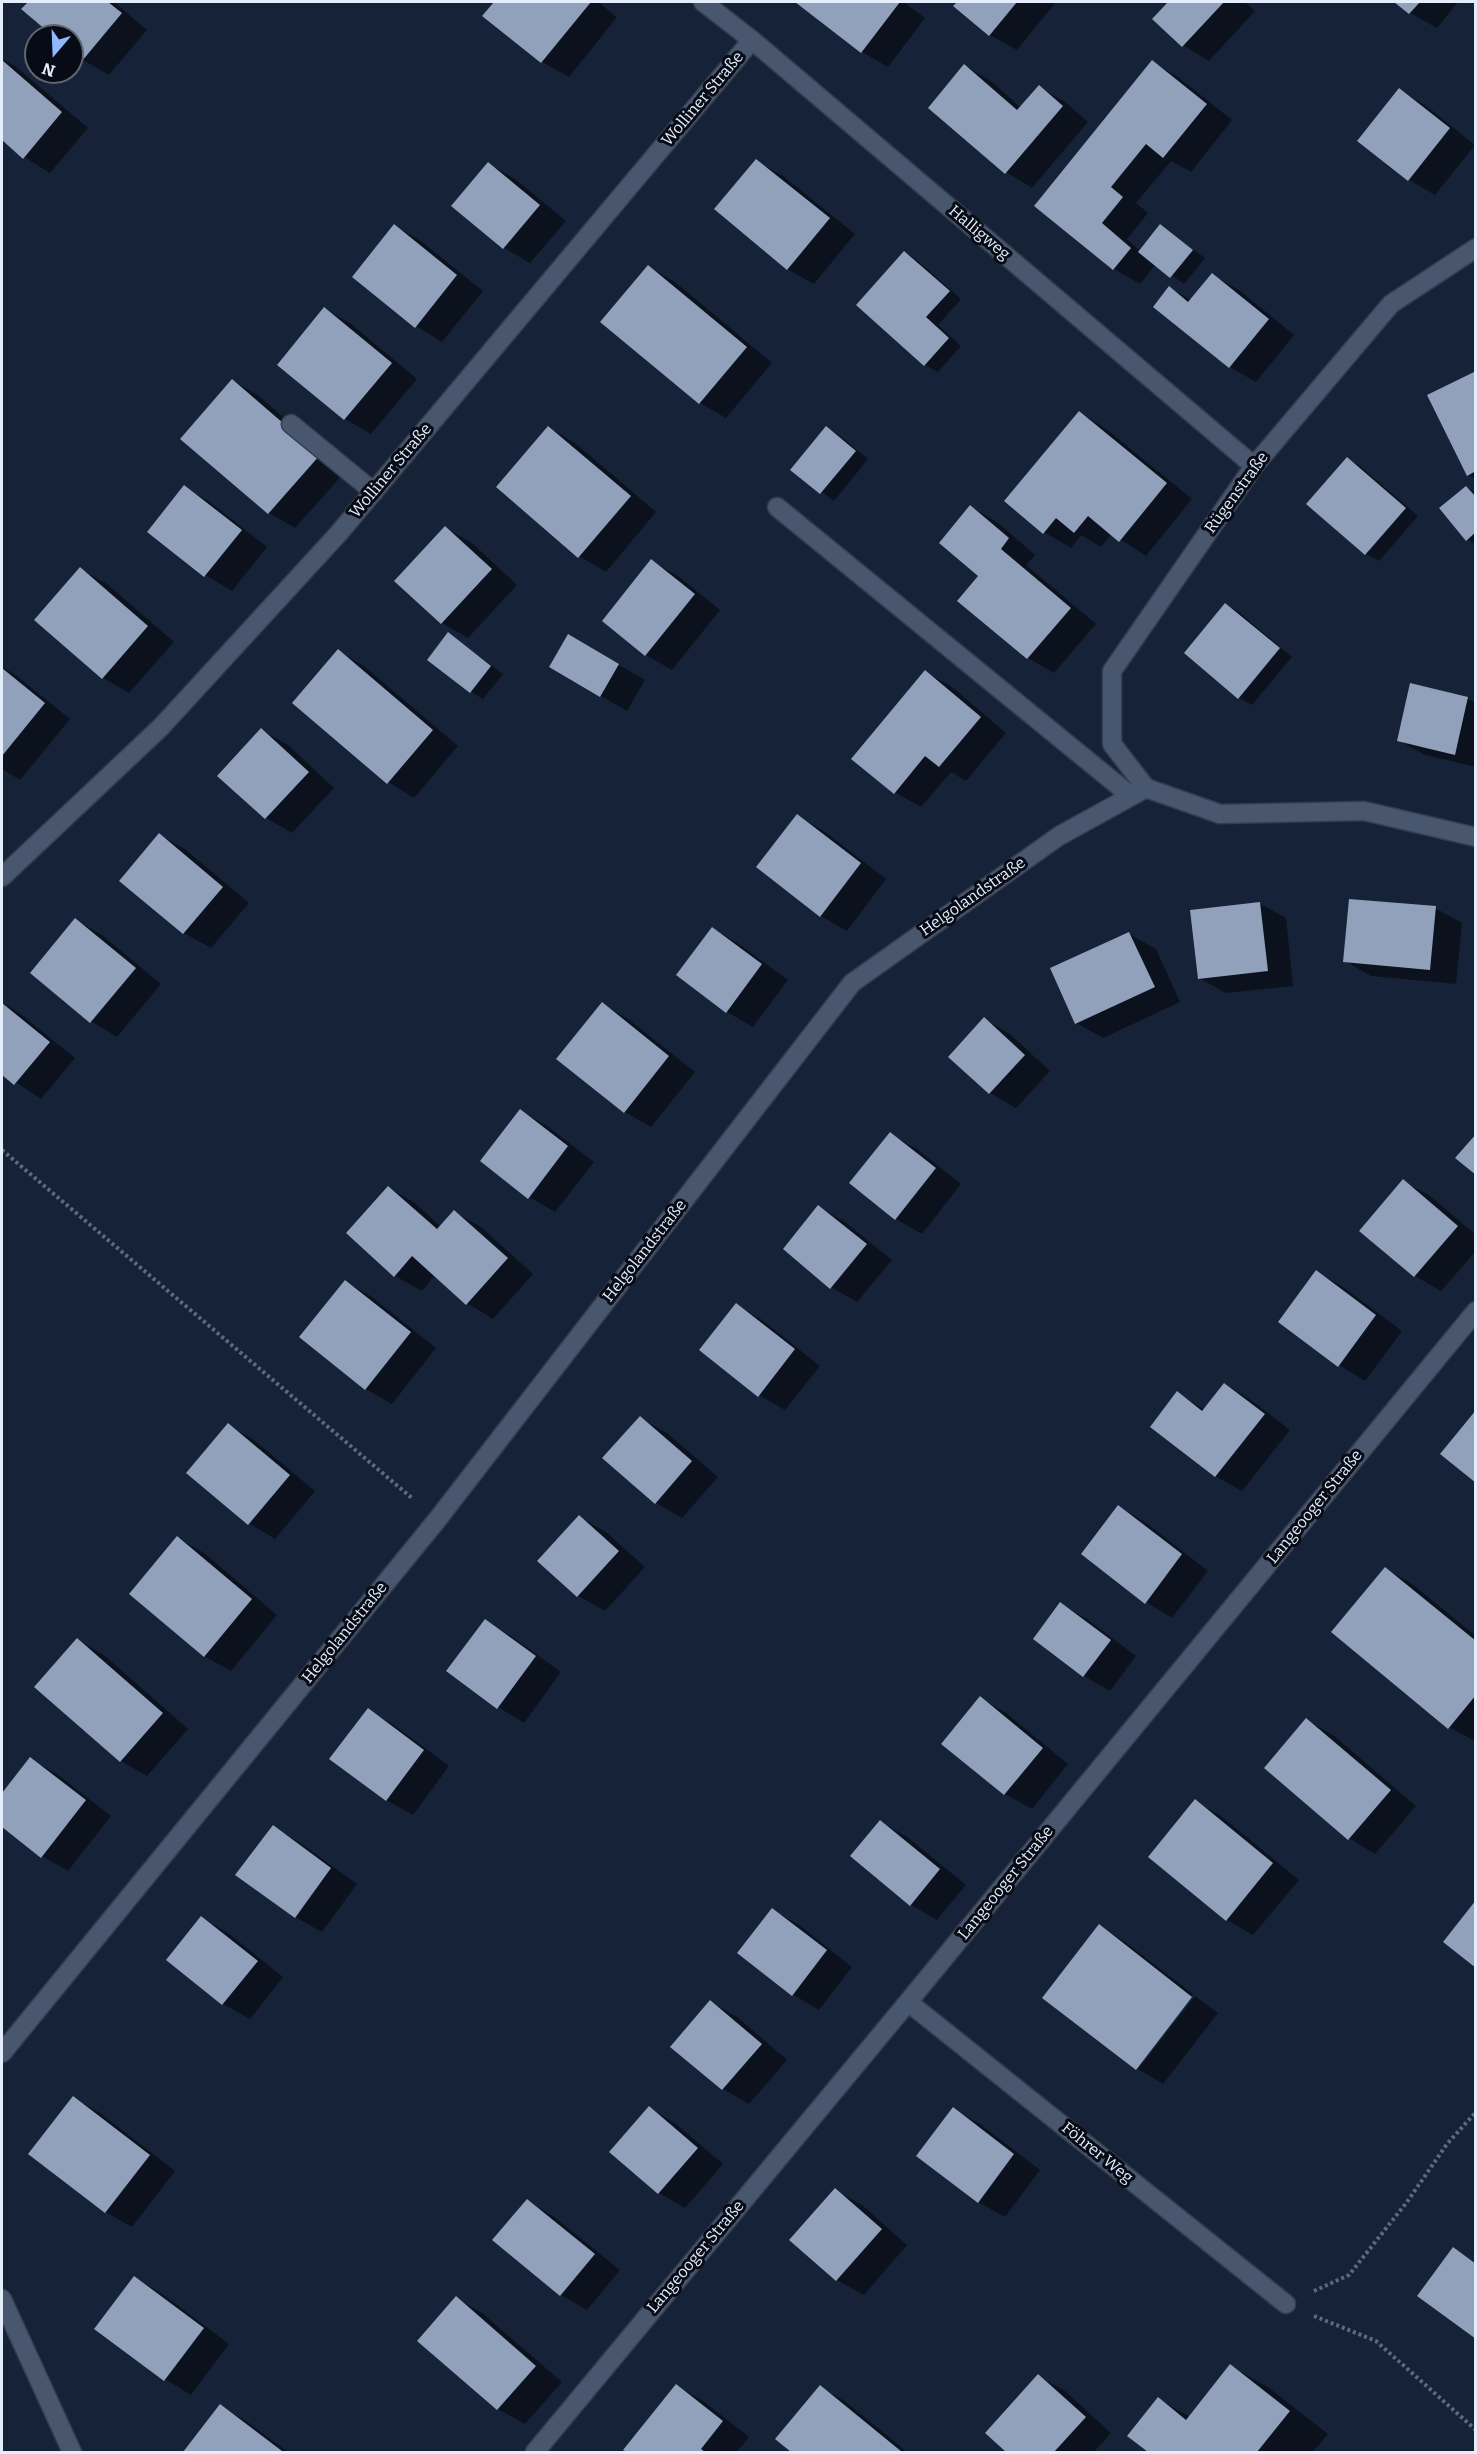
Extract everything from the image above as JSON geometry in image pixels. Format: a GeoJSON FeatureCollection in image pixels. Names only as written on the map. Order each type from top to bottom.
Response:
{"type":"FeatureCollection","features":[{"type":"Feature","properties":{"kind":"street","name":"Halligweg"},"geometry":{"type":"LineString","coordinates":[[703,2],[752,40],[1254,466]]}},
{"type":"Feature","properties":{"kind":"street","name":"Wolliner Straße"},"geometry":{"type":"LineString","coordinates":[[2,877],[161,727],[339,533],[752,40]]}},
{"type":"Feature","properties":{"kind":"street","name":"Rügenstraße"},"geometry":{"type":"LineString","coordinates":[[1138,792],[1112,744],[1112,671],[1254,466],[1391,304],[1476,248]]}},
{"type":"Feature","properties":{"kind":"street"},"geometry":{"type":"LineString","coordinates":[[291,424],[374,492]]}},
{"type":"Feature","properties":{"kind":"street"},"geometry":{"type":"LineString","coordinates":[[777,507],[1138,792],[1221,814],[1364,811],[1476,837]]}},
{"type":"Feature","properties":{"kind":"street","name":"Helgolandstraße"},"geometry":{"type":"LineString","coordinates":[[2,2053],[437,1520],[852,983],[1059,836],[1138,792]]}},
{"type":"Feature","properties":{"kind":"street","name":"Langeooger Straße"},"geometry":{"type":"LineString","coordinates":[[535,2452],[1476,1311]]}},
{"type":"Feature","properties":{"kind":"street","name":"Föhrer Weg"},"geometry":{"type":"LineString","coordinates":[[908,2002],[1286,2304]]}},
{"type":"Feature","properties":{"kind":"street"},"geometry":{"type":"LineString","coordinates":[[2,2299],[72,2452]]}},
{"type":"Feature","properties":{"kind":"path"},"geometry":{"type":"LineString","coordinates":[[2,1150],[437,1520]]}},
{"type":"Feature","properties":{"kind":"path"},"geometry":{"type":"LineString","coordinates":[[1286,2304],[1349,2275],[1407,2202],[1447,2144],[1476,2112]]}},
{"type":"Feature","properties":{"kind":"path"},"geometry":{"type":"LineString","coordinates":[[1286,2304],[1376,2341],[1476,2430]]}},
{"type":"Feature","properties":{"kind":"building"},"geometry":{"type":"Polygon","coordinates":[[[28,2],[108,2],[122,13],[84,59],[84,24],[39,24],[21,9],[28,2]]]}},
{"type":"Feature","properties":{"kind":"building"},"geometry":{"type":"Polygon","coordinates":[[[494,2],[591,2],[541,63],[482,16],[494,2]]]}},
{"type":"Feature","properties":{"kind":"building"},"geometry":{"type":"Polygon","coordinates":[[[795,2],[900,2],[861,53],[795,2]]]}},
{"type":"Feature","properties":{"kind":"building"},"geometry":{"type":"Polygon","coordinates":[[[957,2],[1017,2],[989,36],[953,6],[957,2]]]}},
{"type":"Feature","properties":{"kind":"building"},"geometry":{"type":"Polygon","coordinates":[[[1168,2],[1224,2],[1182,47],[1152,19],[1168,2]]]}},
{"type":"Feature","properties":{"kind":"building"},"geometry":{"type":"Polygon","coordinates":[[[1394,2],[1420,2],[1409,14],[1394,2]]]}},
{"type":"Feature","properties":{"kind":"building"},"geometry":{"type":"Polygon","coordinates":[[[2,60],[24,79],[24,84],[30,84],[62,112],[23,159],[2,140],[2,60]]]}},
{"type":"Feature","properties":{"kind":"building"},"geometry":{"type":"Polygon","coordinates":[[[1152,60],[1207,104],[1163,158],[1146,144],[1111,187],[1123,197],[1102,223],[1131,248],[1113,270],[1034,206],[1152,60]]]}},
{"type":"Feature","properties":{"kind":"building"},"geometry":{"type":"Polygon","coordinates":[[[964,64],[1017,110],[1039,85],[1063,106],[1005,174],[928,108],[964,64]]]}},
{"type":"Feature","properties":{"kind":"building"},"geometry":{"type":"Polygon","coordinates":[[[1399,88],[1450,128],[1408,181],[1357,141],[1399,88]]]}},
{"type":"Feature","properties":{"kind":"building"},"geometry":{"type":"Polygon","coordinates":[[[756,159],[830,218],[787,270],[714,209],[756,159]]]}},
{"type":"Feature","properties":{"kind":"building"},"geometry":{"type":"Polygon","coordinates":[[[488,162],[540,205],[503,249],[451,206],[488,162]]]}},
{"type":"Feature","properties":{"kind":"building"},"geometry":{"type":"Polygon","coordinates":[[[394,224],[457,275],[415,328],[352,277],[394,224]]]}},
{"type":"Feature","properties":{"kind":"building"},"geometry":{"type":"Polygon","coordinates":[[[1160,224],[1193,250],[1170,278],[1138,252],[1160,224]]]}},
{"type":"Feature","properties":{"kind":"building"},"geometry":{"type":"Polygon","coordinates":[[[904,251],[950,291],[926,317],[949,338],[924,366],[856,305],[904,251]]]}},
{"type":"Feature","properties":{"kind":"building"},"geometry":{"type":"Polygon","coordinates":[[[648,265],[747,347],[699,404],[600,322],[648,265]]]}},
{"type":"Feature","properties":{"kind":"building"},"geometry":{"type":"Polygon","coordinates":[[[1212,273],[1269,319],[1229,368],[1153,307],[1169,286],[1188,302],[1212,273]]]}},
{"type":"Feature","properties":{"kind":"building"},"geometry":{"type":"Polygon","coordinates":[[[324,307],[392,363],[344,420],[277,365],[324,307]]]}},
{"type":"Feature","properties":{"kind":"building"},"geometry":{"type":"Polygon","coordinates":[[[1476,371],[1476,471],[1467,476],[1427,395],[1476,371]]]}},
{"type":"Feature","properties":{"kind":"building"},"geometry":{"type":"Polygon","coordinates":[[[232,379],[320,455],[268,514],[180,439],[232,379]]]}},
{"type":"Feature","properties":{"kind":"building"},"geometry":{"type":"Polygon","coordinates":[[[1079,411],[1167,483],[1119,542],[1088,516],[1074,533],[1056,518],[1043,534],[1004,501],[1079,411]]]}},
{"type":"Feature","properties":{"kind":"building"},"geometry":{"type":"Polygon","coordinates":[[[548,426],[631,496],[578,558],[496,487],[548,426]]]}},
{"type":"Feature","properties":{"kind":"building"},"geometry":{"type":"Polygon","coordinates":[[[826,426],[856,451],[820,494],[790,470],[826,426]]]}},
{"type":"Feature","properties":{"kind":"building"},"geometry":{"type":"Polygon","coordinates":[[[1347,457],[1406,508],[1365,555],[1306,504],[1347,457]]]}},
{"type":"Feature","properties":{"kind":"building"},"geometry":{"type":"Polygon","coordinates":[[[184,485],[242,530],[204,577],[147,532],[184,485]]]}},
{"type":"Feature","properties":{"kind":"building"},"geometry":{"type":"Polygon","coordinates":[[[1466,486],[1476,497],[1476,532],[1466,541],[1439,508],[1466,486]]]}},
{"type":"Feature","properties":{"kind":"building"},"geometry":{"type":"Polygon","coordinates":[[[970,505],[1009,538],[1001,549],[1071,608],[1027,659],[957,601],[978,576],[939,543],[970,505]]]}},
{"type":"Feature","properties":{"kind":"building"},"geometry":{"type":"Polygon","coordinates":[[[445,526],[492,569],[441,624],[394,581],[445,526]]]}},
{"type":"Feature","properties":{"kind":"building"},"geometry":{"type":"Polygon","coordinates":[[[651,559],[695,594],[645,656],[602,621],[651,559]]]}},
{"type":"Feature","properties":{"kind":"building"},"geometry":{"type":"Polygon","coordinates":[[[80,567],[148,626],[102,679],[34,620],[80,567]]]}},
{"type":"Feature","properties":{"kind":"building"},"geometry":{"type":"Polygon","coordinates":[[[1225,603],[1280,648],[1238,699],[1184,653],[1225,603]]]}},
{"type":"Feature","properties":{"kind":"building"},"geometry":{"type":"Polygon","coordinates":[[[448,632],[491,666],[470,693],[427,660],[448,632]]]}},
{"type":"Feature","properties":{"kind":"building"},"geometry":{"type":"Polygon","coordinates":[[[568,634],[619,664],[600,697],[549,667],[568,634]]]}},
{"type":"Feature","properties":{"kind":"building"},"geometry":{"type":"Polygon","coordinates":[[[338,649],[433,730],[387,784],[292,703],[338,649]]]}},
{"type":"Feature","properties":{"kind":"building"},"geometry":{"type":"Polygon","coordinates":[[[2,668],[45,703],[2,756],[2,668]]]}},
{"type":"Feature","properties":{"kind":"building"},"geometry":{"type":"Polygon","coordinates":[[[925,670],[981,717],[939,767],[925,756],[894,794],[851,759],[925,670]]]}},
{"type":"Feature","properties":{"kind":"building"},"geometry":{"type":"Polygon","coordinates":[[[1410,683],[1468,697],[1455,755],[1397,741],[1410,683]]]}},
{"type":"Feature","properties":{"kind":"building"},"geometry":{"type":"Polygon","coordinates":[[[261,728],[309,772],[265,819],[217,776],[261,728]]]}},
{"type":"Feature","properties":{"kind":"building"},"geometry":{"type":"Polygon","coordinates":[[[797,814],[861,863],[820,917],[756,867],[797,814]]]}},
{"type":"Feature","properties":{"kind":"building"},"geometry":{"type":"Polygon","coordinates":[[[159,833],[223,887],[183,934],[119,881],[159,833]]]}},
{"type":"Feature","properties":{"kind":"building"},"geometry":{"type":"Polygon","coordinates":[[[1349,899],[1436,906],[1430,970],[1343,962],[1349,899]]]}},
{"type":"Feature","properties":{"kind":"building"},"geometry":{"type":"Polygon","coordinates":[[[1260,902],[1268,971],[1198,979],[1190,910],[1260,902]]]}},
{"type":"Feature","properties":{"kind":"building"},"geometry":{"type":"Polygon","coordinates":[[[75,918],[136,968],[90,1023],[30,973],[75,918]]]}},
{"type":"Feature","properties":{"kind":"building"},"geometry":{"type":"Polygon","coordinates":[[[712,927],[762,964],[726,1013],[676,975],[712,927]]]}},
{"type":"Feature","properties":{"kind":"building"},"geometry":{"type":"Polygon","coordinates":[[[1129,932],[1155,987],[1075,1024],[1050,968],[1129,932]]]}},
{"type":"Feature","properties":{"kind":"building"},"geometry":{"type":"Polygon","coordinates":[[[602,1002],[669,1056],[624,1113],[556,1059],[602,1002]]]}},
{"type":"Feature","properties":{"kind":"building"},"geometry":{"type":"Polygon","coordinates":[[[2,1003],[50,1042],[14,1085],[2,1075],[2,1003]]]}},
{"type":"Feature","properties":{"kind":"building"},"geometry":{"type":"Polygon","coordinates":[[[984,1017],[1025,1055],[989,1094],[948,1057],[984,1017]]]}},
{"type":"Feature","properties":{"kind":"building"},"geometry":{"type":"Polygon","coordinates":[[[520,1109],[568,1146],[528,1199],[480,1161],[520,1109]]]}},
{"type":"Feature","properties":{"kind":"building"},"geometry":{"type":"Polygon","coordinates":[[[890,1132],[936,1168],[895,1220],[849,1183],[890,1132]]]}},
{"type":"Feature","properties":{"kind":"building"},"geometry":{"type":"Polygon","coordinates":[[[1476,1134],[1476,1175],[1455,1158],[1476,1134]]]}},
{"type":"Feature","properties":{"kind":"building"},"geometry":{"type":"Polygon","coordinates":[[[1403,1179],[1458,1226],[1414,1277],[1359,1231],[1403,1179]]]}},
{"type":"Feature","properties":{"kind":"building"},"geometry":{"type":"Polygon","coordinates":[[[388,1186],[437,1229],[454,1210],[508,1258],[466,1305],[412,1256],[394,1277],[346,1233],[388,1186]]]}},
{"type":"Feature","properties":{"kind":"building"},"geometry":{"type":"Polygon","coordinates":[[[818,1205],[867,1244],[830,1289],[783,1249],[818,1205]]]}},
{"type":"Feature","properties":{"kind":"building"},"geometry":{"type":"Polygon","coordinates":[[[1316,1270],[1376,1315],[1338,1367],[1278,1322],[1316,1270]]]}},
{"type":"Feature","properties":{"kind":"building"},"geometry":{"type":"Polygon","coordinates":[[[345,1280],[411,1332],[365,1390],[299,1337],[345,1280]]]}},
{"type":"Feature","properties":{"kind":"building"},"geometry":{"type":"Polygon","coordinates":[[[736,1303],[795,1349],[758,1397],[699,1350],[736,1303]]]}},
{"type":"Feature","properties":{"kind":"building"},"geometry":{"type":"Polygon","coordinates":[[[1224,1383],[1265,1414],[1215,1477],[1150,1427],[1177,1391],[1202,1411],[1224,1383]]]}},
{"type":"Feature","properties":{"kind":"building"},"geometry":{"type":"Polygon","coordinates":[[[1476,1410],[1476,1483],[1440,1454],[1476,1410]]]}},
{"type":"Feature","properties":{"kind":"building"},"geometry":{"type":"Polygon","coordinates":[[[640,1416],[692,1461],[655,1504],[602,1458],[640,1416]]]}},
{"type":"Feature","properties":{"kind":"building"},"geometry":{"type":"Polygon","coordinates":[[[228,1423],[290,1475],[248,1525],[186,1473],[228,1423]]]}},
{"type":"Feature","properties":{"kind":"building"},"geometry":{"type":"Polygon","coordinates":[[[1118,1505],[1182,1554],[1145,1604],[1081,1554],[1118,1505]]]}},
{"type":"Feature","properties":{"kind":"building"},"geometry":{"type":"Polygon","coordinates":[[[579,1515],[619,1551],[577,1597],[537,1561],[579,1515]]]}},
{"type":"Feature","properties":{"kind":"building"},"geometry":{"type":"Polygon","coordinates":[[[177,1536],[252,1599],[204,1657],[129,1594],[177,1536]]]}},
{"type":"Feature","properties":{"kind":"building"},"geometry":{"type":"Polygon","coordinates":[[[1385,1567],[1476,1641],[1476,1695],[1448,1729],[1331,1632],[1385,1567]]]}},
{"type":"Feature","properties":{"kind":"building"},"geometry":{"type":"Polygon","coordinates":[[[1060,1602],[1111,1640],[1083,1677],[1033,1639],[1060,1602]]]}},
{"type":"Feature","properties":{"kind":"building"},"geometry":{"type":"Polygon","coordinates":[[[485,1619],[536,1656],[497,1709],[446,1671],[485,1619]]]}},
{"type":"Feature","properties":{"kind":"building"},"geometry":{"type":"Polygon","coordinates":[[[77,1638],[163,1713],[120,1762],[34,1687],[77,1638]]]}},
{"type":"Feature","properties":{"kind":"building"},"geometry":{"type":"Polygon","coordinates":[[[980,1696],[1043,1748],[1004,1795],[941,1744],[980,1696]]]}},
{"type":"Feature","properties":{"kind":"building"},"geometry":{"type":"Polygon","coordinates":[[[368,1708],[424,1750],[386,1801],[329,1759],[368,1708]]]}},
{"type":"Feature","properties":{"kind":"building"},"geometry":{"type":"Polygon","coordinates":[[[1306,1718],[1391,1790],[1348,1840],[1264,1768],[1306,1718]]]}},
{"type":"Feature","properties":{"kind":"building"},"geometry":{"type":"Polygon","coordinates":[[[30,1757],[86,1800],[41,1858],[2,1827],[2,1793],[30,1757]]]}},
{"type":"Feature","properties":{"kind":"building"},"geometry":{"type":"Polygon","coordinates":[[[1195,1799],[1273,1863],[1226,1921],[1148,1857],[1195,1799]]]}},
{"type":"Feature","properties":{"kind":"building"},"geometry":{"type":"Polygon","coordinates":[[[880,1820],[940,1869],[910,1906],[850,1856],[880,1820]]]}},
{"type":"Feature","properties":{"kind":"building"},"geometry":{"type":"Polygon","coordinates":[[[273,1825],[331,1868],[295,1918],[235,1875],[273,1825]]]}},
{"type":"Feature","properties":{"kind":"building"},"geometry":{"type":"Polygon","coordinates":[[[1476,1900],[1476,1968],[1443,1942],[1476,1900]]]}},
{"type":"Feature","properties":{"kind":"building"},"geometry":{"type":"Polygon","coordinates":[[[772,1908],[827,1950],[792,1996],[737,1953],[772,1908]]]}},
{"type":"Feature","properties":{"kind":"building"},"geometry":{"type":"Polygon","coordinates":[[[201,1916],[258,1961],[222,2005],[166,1960],[201,1916]]]}},
{"type":"Feature","properties":{"kind":"building"},"geometry":{"type":"Polygon","coordinates":[[[1099,1924],[1192,1997],[1136,2070],[1042,1998],[1099,1924]]]}},
{"type":"Feature","properties":{"kind":"building"},"geometry":{"type":"Polygon","coordinates":[[[710,2000],[762,2044],[722,2090],[670,2047],[710,2000]]]}},
{"type":"Feature","properties":{"kind":"building"},"geometry":{"type":"Polygon","coordinates":[[[73,2096],[150,2155],[105,2213],[28,2154],[73,2096]]]}},
{"type":"Feature","properties":{"kind":"building"},"geometry":{"type":"Polygon","coordinates":[[[649,2106],[698,2148],[658,2194],[609,2152],[649,2106]]]}},
{"type":"Feature","properties":{"kind":"building"},"geometry":{"type":"Polygon","coordinates":[[[953,2107],[1014,2154],[978,2203],[916,2156],[953,2107]]]}},
{"type":"Feature","properties":{"kind":"building"},"geometry":{"type":"Polygon","coordinates":[[[835,2188],[882,2229],[836,2281],[789,2240],[835,2188]]]}},
{"type":"Feature","properties":{"kind":"building"},"geometry":{"type":"Polygon","coordinates":[[[527,2199],[595,2254],[560,2296],[492,2240],[527,2199]]]}},
{"type":"Feature","properties":{"kind":"building"},"geometry":{"type":"Polygon","coordinates":[[[1453,2247],[1476,2264],[1476,2339],[1417,2296],[1453,2247]]]}},
{"type":"Feature","properties":{"kind":"building"},"geometry":{"type":"Polygon","coordinates":[[[134,2276],[204,2328],[164,2381],[94,2329],[134,2276]]]}},
{"type":"Feature","properties":{"kind":"building"},"geometry":{"type":"Polygon","coordinates":[[[456,2296],[536,2366],[497,2410],[417,2341],[456,2296]]]}},
{"type":"Feature","properties":{"kind":"building"},"geometry":{"type":"Polygon","coordinates":[[[1230,2364],[1290,2411],[1257,2452],[1148,2452],[1127,2436],[1158,2397],[1186,2420],[1230,2364]]]}},
{"type":"Feature","properties":{"kind":"building"},"geometry":{"type":"Polygon","coordinates":[[[1038,2374],[1086,2417],[1054,2452],[1006,2452],[985,2433],[1038,2374]]]}},
{"type":"Feature","properties":{"kind":"building"},"geometry":{"type":"Polygon","coordinates":[[[676,2384],[723,2421],[701,2449],[705,2452],[627,2452],[623,2450],[676,2384]]]}},
{"type":"Feature","properties":{"kind":"building"},"geometry":{"type":"Polygon","coordinates":[[[820,2385],[902,2452],[791,2452],[775,2439],[820,2385]]]}},
{"type":"Feature","properties":{"kind":"building"},"geometry":{"type":"Polygon","coordinates":[[[220,2404],[282,2451],[183,2452],[220,2404]]]}}]}
